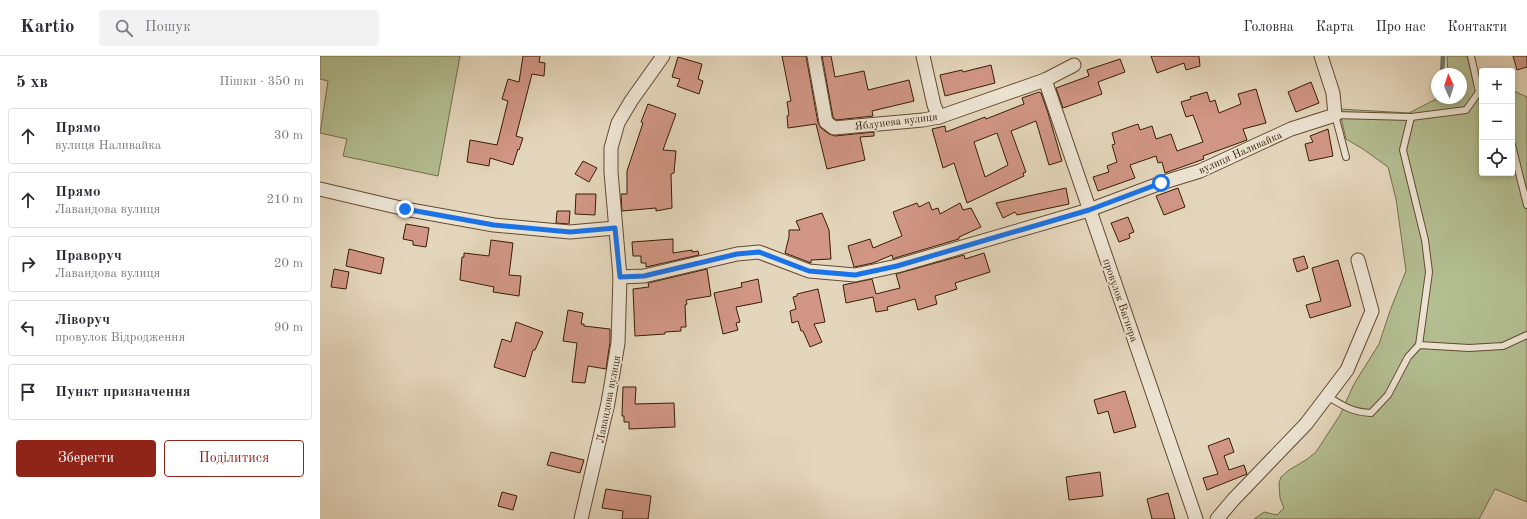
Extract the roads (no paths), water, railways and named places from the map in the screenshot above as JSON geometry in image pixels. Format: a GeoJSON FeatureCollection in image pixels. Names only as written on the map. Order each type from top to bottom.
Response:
{"type":"FeatureCollection","features":[{"type":"Feature","properties":{"kind":"street","name":"Лавандова вулиця"},"geometry":{"type":"LineString","coordinates":[[581,519],[608,403],[618,343],[620,277],[611,172],[611,148],[618,123],[631,101],[663,56]]}},
{"type":"Feature","properties":{"kind":"street","name":"Яблунева вулиця"},"geometry":{"type":"LineString","coordinates":[[814,56],[826,122],[834,128],[923,120],[939,117],[1045,80],[1074,65]]}},
{"type":"Feature","properties":{"kind":"street"},"geometry":{"type":"LineString","coordinates":[[923,56],[934,105],[939,117]]}},
{"type":"Feature","properties":{"kind":"street"},"geometry":{"type":"LineString","coordinates":[[1321,56],[1333,93],[1335,115]]}},
{"type":"Feature","properties":{"kind":"street","name":"провулок Вагнера"},"geometry":{"type":"LineString","coordinates":[[1045,80],[1196,519]]}},
{"type":"Feature","properties":{"kind":"street","name":"вулиця Наливайка"},"geometry":{"type":"LineString","coordinates":[[1089,210],[1200,170],[1291,129],[1335,115]]}},
{"type":"Feature","properties":{"kind":"street"},"geometry":{"type":"LineString","coordinates":[[320,189],[405,209],[494,225],[570,232],[615,228]]}},
{"type":"Feature","properties":{"kind":"street"},"geometry":{"type":"LineString","coordinates":[[620,277],[644,276],[737,254],[759,252],[809,271],[855,275],[897,266],[1089,210]]}},
{"type":"Feature","properties":{"kind":"street"},"geometry":{"type":"LineString","coordinates":[[1217,519],[1233,500],[1306,424],[1347,370],[1372,311],[1358,260]]}},
{"type":"Feature","properties":{"kind":"lane"},"geometry":{"type":"LineString","coordinates":[[1471,56],[1479,90]]}},
{"type":"Feature","properties":{"kind":"lane"},"geometry":{"type":"LineString","coordinates":[[1346,157],[1335,115],[1410,118],[1466,110],[1479,95]]}},
{"type":"Feature","properties":{"kind":"lane"},"geometry":{"type":"LineString","coordinates":[[1327,396],[1357,413],[1371,413],[1388,395],[1408,357],[1419,345],[1429,272],[1425,240],[1403,150],[1410,118]]}},
{"type":"Feature","properties":{"kind":"lane"},"geometry":{"type":"LineString","coordinates":[[1515,157],[1527,205]]}},
{"type":"Feature","properties":{"kind":"lane"},"geometry":{"type":"LineString","coordinates":[[1419,345],[1469,348],[1503,346],[1527,336]]}},
{"type":"Feature","properties":{"kind":"waterway"},"geometry":{"type":"LineString","coordinates":[[1442,68],[1443,56]]}}]}
